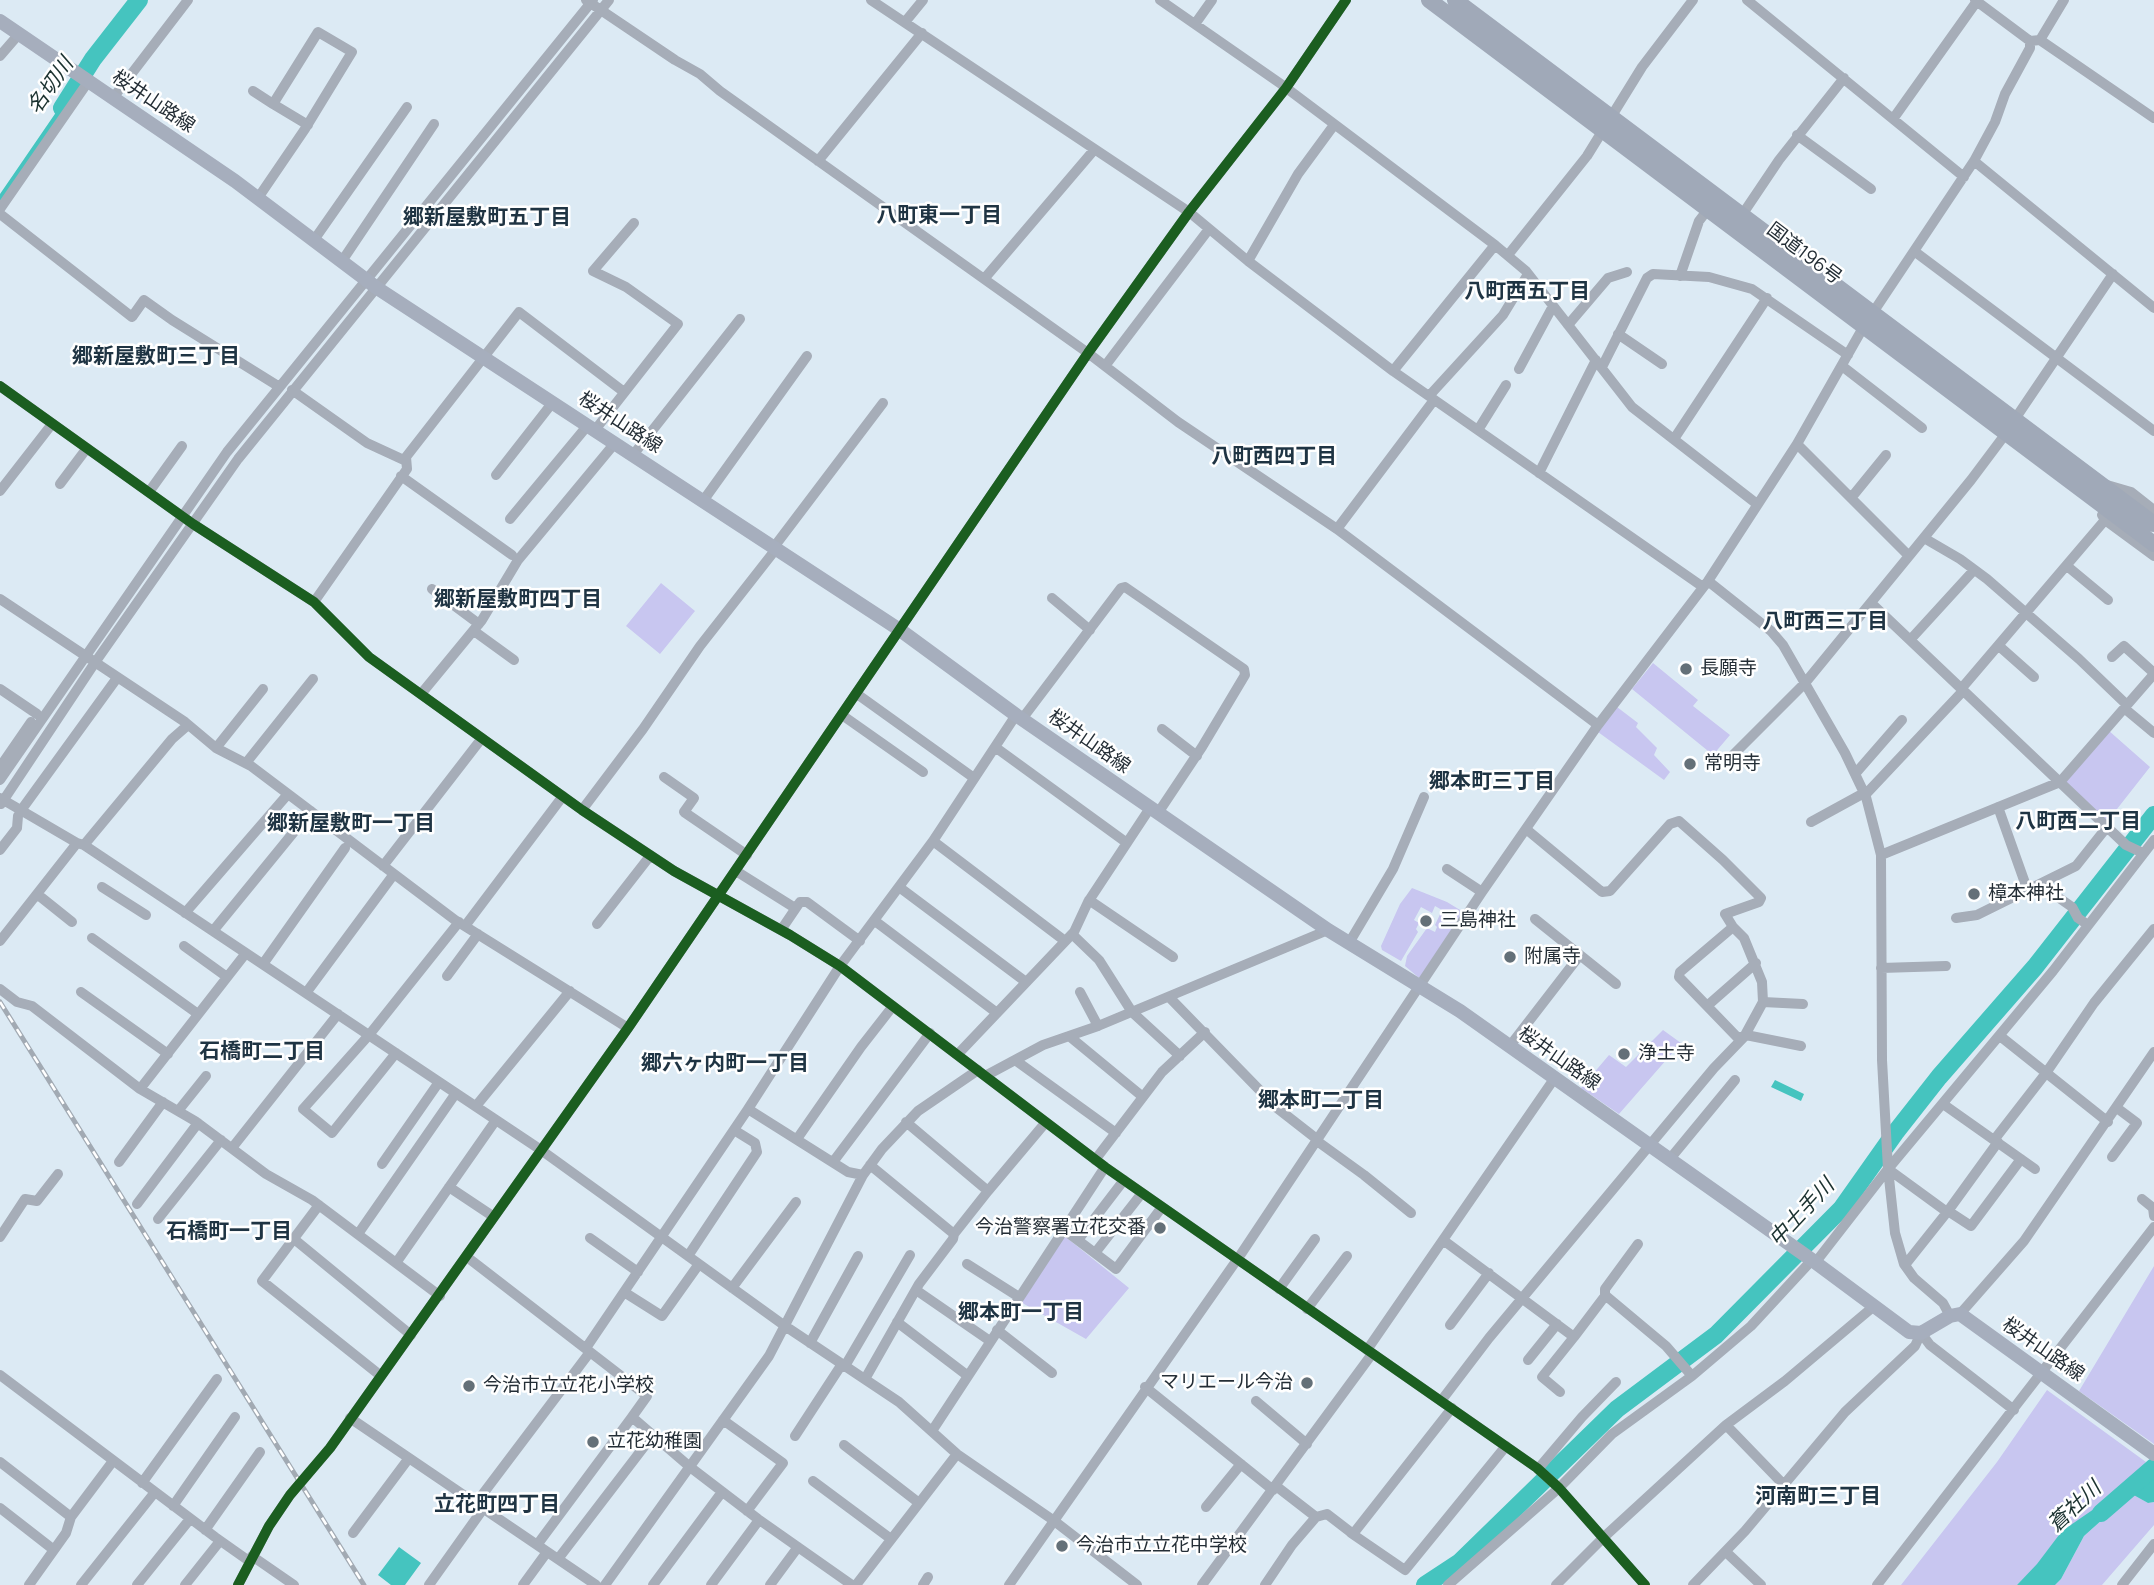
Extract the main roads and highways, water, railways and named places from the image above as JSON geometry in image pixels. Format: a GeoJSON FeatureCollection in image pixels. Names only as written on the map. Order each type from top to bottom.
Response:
{"type":"FeatureCollection","features":[{"type":"Feature","properties":{"kind":"highway","name":"国道196号"},"geometry":{"type":"LineString","coordinates":[[1429,0],[1742,215],[1869,320]]}},
{"type":"Feature","properties":{"kind":"highway","name":"国道196号"},"geometry":{"type":"LineString","coordinates":[[1455,0],[1709,208],[1869,320],[2011,425],[2094,489],[2154,544]]}},
{"type":"Feature","properties":{"kind":"highway","name":"国道196号"},"geometry":{"type":"LineString","coordinates":[[2094,489],[2154,524]]}},
{"type":"Feature","properties":{"kind":"main road","name":"桜井山路線"},"geometry":{"type":"LineString","coordinates":[[0,22],[258,198],[371,284],[900,631],[1019,717],[1328,930],[1509,1047],[1813,1261],[1909,1332],[1921,1333],[1955,1315],[2048,1376],[2154,1454]]}},
{"type":"Feature","properties":{"kind":"waterway","name":"名切川"},"geometry":{"type":"LineString","coordinates":[[62,108],[93,59],[139,0]]}},
{"type":"Feature","properties":{"kind":"waterway","name":"中土手川"},"geometry":{"type":"LineString","coordinates":[[1425,1585],[1460,1562],[1617,1409],[1716,1335],[1842,1208],[1939,1077],[2035,967],[2154,815]]}},
{"type":"Feature","properties":{"kind":"waterway","name":"蒼社川"},"geometry":{"type":"LineString","coordinates":[[2101,1513],[2154,1467]]}},
{"type":"Feature","properties":{"kind":"railway"},"geometry":{"type":"LineString","coordinates":[[0,1002],[364,1585]]}},
{"type":"Feature","properties":{"kind":"place","name":"長願寺"},"geometry":{"type":"Point","coordinates":[1686,669]}},
{"type":"Feature","properties":{"kind":"place","name":"常明寺"},"geometry":{"type":"Point","coordinates":[1690,764]}},
{"type":"Feature","properties":{"kind":"place","name":"樟本神社"},"geometry":{"type":"Point","coordinates":[1974,894]}},
{"type":"Feature","properties":{"kind":"place","name":"三島神社"},"geometry":{"type":"Point","coordinates":[1426,921]}},
{"type":"Feature","properties":{"kind":"place","name":"附属寺"},"geometry":{"type":"Point","coordinates":[1510,957]}},
{"type":"Feature","properties":{"kind":"place","name":"浄土寺"},"geometry":{"type":"Point","coordinates":[1624,1054]}},
{"type":"Feature","properties":{"kind":"place","name":"今治警察署立花交番"},"geometry":{"type":"Point","coordinates":[1160,1228]}},
{"type":"Feature","properties":{"kind":"place","name":"マリエール今治"},"geometry":{"type":"Point","coordinates":[1307,1383]}},
{"type":"Feature","properties":{"kind":"place","name":"今治市立立花小学校"},"geometry":{"type":"Point","coordinates":[469,1386]}},
{"type":"Feature","properties":{"kind":"place","name":"立花幼稚園"},"geometry":{"type":"Point","coordinates":[593,1442]}},
{"type":"Feature","properties":{"kind":"place","name":"今治市立立花中学校"},"geometry":{"type":"Point","coordinates":[1062,1546]}},
{"type":"Feature","properties":{"kind":"district","name":"八町東一丁目"},"geometry":{"type":"Point","coordinates":[939,216]}},
{"type":"Feature","properties":{"kind":"district","name":"郷新屋敷町五丁目"},"geometry":{"type":"Point","coordinates":[487,218]}},
{"type":"Feature","properties":{"kind":"district","name":"八町西五丁目"},"geometry":{"type":"Point","coordinates":[1527,292]}},
{"type":"Feature","properties":{"kind":"district","name":"郷新屋敷町三丁目"},"geometry":{"type":"Point","coordinates":[156,357]}},
{"type":"Feature","properties":{"kind":"district","name":"八町西四丁目"},"geometry":{"type":"Point","coordinates":[1274,457]}},
{"type":"Feature","properties":{"kind":"district","name":"郷新屋敷町四丁目"},"geometry":{"type":"Point","coordinates":[518,600]}},
{"type":"Feature","properties":{"kind":"district","name":"八町西三丁目"},"geometry":{"type":"Point","coordinates":[1825,622]}},
{"type":"Feature","properties":{"kind":"district","name":"郷本町三丁目"},"geometry":{"type":"Point","coordinates":[1492,782]}},
{"type":"Feature","properties":{"kind":"district","name":"八町西二丁目"},"geometry":{"type":"Point","coordinates":[2078,822]}},
{"type":"Feature","properties":{"kind":"district","name":"郷新屋敷町一丁目"},"geometry":{"type":"Point","coordinates":[351,824]}},
{"type":"Feature","properties":{"kind":"district","name":"石橋町二丁目"},"geometry":{"type":"Point","coordinates":[262,1052]}},
{"type":"Feature","properties":{"kind":"district","name":"郷六ヶ内町一丁目"},"geometry":{"type":"Point","coordinates":[725,1064]}},
{"type":"Feature","properties":{"kind":"district","name":"郷本町二丁目"},"geometry":{"type":"Point","coordinates":[1321,1101]}},
{"type":"Feature","properties":{"kind":"district","name":"石橋町一丁目"},"geometry":{"type":"Point","coordinates":[229,1232]}},
{"type":"Feature","properties":{"kind":"district","name":"郷本町一丁目"},"geometry":{"type":"Point","coordinates":[1021,1313]}},
{"type":"Feature","properties":{"kind":"district","name":"河南町三丁目"},"geometry":{"type":"Point","coordinates":[1818,1497]}},
{"type":"Feature","properties":{"kind":"district","name":"立花町四丁目"},"geometry":{"type":"Point","coordinates":[497,1505]}}]}
